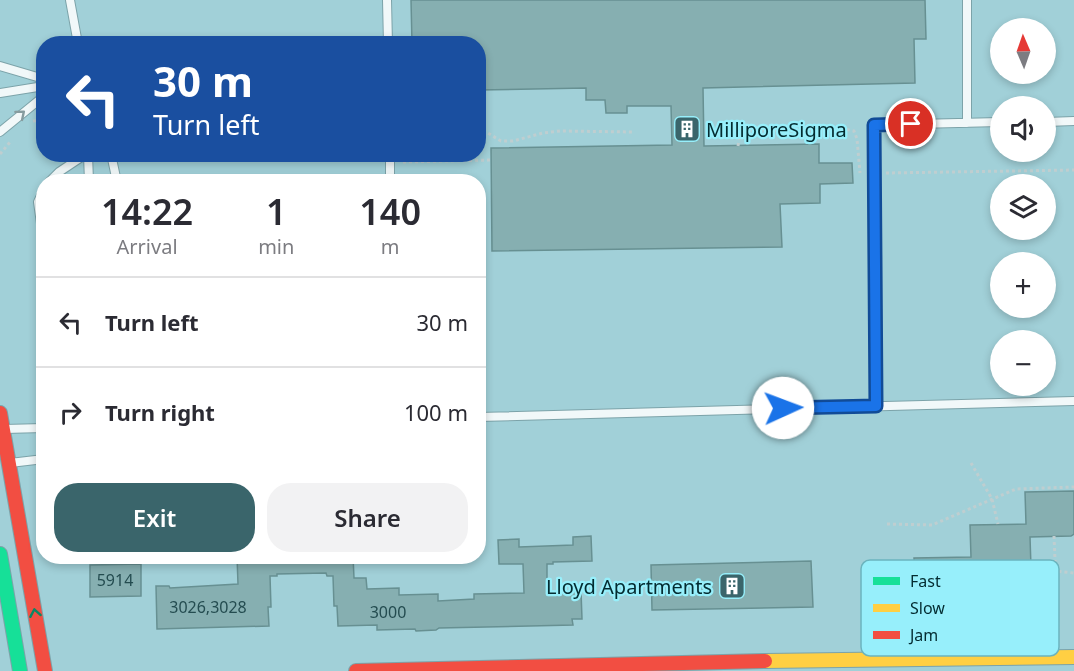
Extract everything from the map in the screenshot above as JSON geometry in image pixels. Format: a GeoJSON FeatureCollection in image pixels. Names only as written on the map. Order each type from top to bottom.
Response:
{"type":"FeatureCollection","features":[{"type":"Feature","properties":{"kind":"street"},"geometry":{"type":"LineString","coordinates":[[0,413],[45,671]]}},
{"type":"Feature","properties":{"kind":"street"},"geometry":{"type":"LineString","coordinates":[[0,554],[20,671]]}},
{"type":"Feature","properties":{"kind":"street"},"geometry":{"type":"LineString","coordinates":[[356,671],[713,662],[1074,657]]}},
{"type":"Feature","properties":{"kind":"lane"},"geometry":{"type":"LineString","coordinates":[[70,0],[77,36]]}},
{"type":"Feature","properties":{"kind":"lane"},"geometry":{"type":"LineString","coordinates":[[387,0],[388,36]]}},
{"type":"Feature","properties":{"kind":"lane"},"geometry":{"type":"LineString","coordinates":[[967,0],[967,123]]}},
{"type":"Feature","properties":{"kind":"lane"},"geometry":{"type":"LineString","coordinates":[[0,66],[36,77]]}},
{"type":"Feature","properties":{"kind":"lane"},"geometry":{"type":"LineString","coordinates":[[0,93],[36,87]]}},
{"type":"Feature","properties":{"kind":"lane"},"geometry":{"type":"LineString","coordinates":[[0,132],[36,103]]}},
{"type":"Feature","properties":{"kind":"lane"},"geometry":{"type":"LineString","coordinates":[[1056,122],[1074,121]]}},
{"type":"Feature","properties":{"kind":"lane"},"geometry":{"type":"LineString","coordinates":[[876,406],[874,125],[990,122]]}},
{"type":"Feature","properties":{"kind":"lane"},"geometry":{"type":"LineString","coordinates":[[57,174],[75,162]]}},
{"type":"Feature","properties":{"kind":"lane"},"geometry":{"type":"LineString","coordinates":[[486,417],[1074,401]]}},
{"type":"Feature","properties":{"kind":"lane"},"geometry":{"type":"LineString","coordinates":[[2,429],[36,429]]}},
{"type":"Feature","properties":{"kind":"lane"},"geometry":{"type":"LineString","coordinates":[[8,463],[36,460]]}},
{"type":"Feature","properties":{"kind":"path"},"geometry":{"type":"LineString","coordinates":[[738,146],[740,135],[745,130],[844,129],[854,131],[857,139],[860,174],[1074,170]]}},
{"type":"Feature","properties":{"kind":"path"},"geometry":{"type":"LineString","coordinates":[[486,132],[501,141],[513,141],[560,131],[633,132]]}},
{"type":"Feature","properties":{"kind":"path"},"geometry":{"type":"LineString","coordinates":[[486,160],[491,160]]}},
{"type":"Feature","properties":{"kind":"path"},"geometry":{"type":"LineString","coordinates":[[399,163],[430,162]]}},
{"type":"Feature","properties":{"kind":"path"},"geometry":{"type":"LineString","coordinates":[[971,463],[992,499],[998,524]]}},
{"type":"Feature","properties":{"kind":"path"},"geometry":{"type":"LineString","coordinates":[[887,524],[932,525],[1016,489],[1074,487]]}},
{"type":"Feature","properties":{"kind":"path"},"geometry":{"type":"LineString","coordinates":[[1054,536],[1055,560]]}},
{"type":"Feature","properties":{"kind":"path"},"geometry":{"type":"LineString","coordinates":[[1059,571],[1074,573]]}},
{"type":"Feature","properties":{"kind":"building","name":"MilliporeSigma"},"geometry":{"type":"Polygon","coordinates":[[[411,0],[925,0],[926,39],[914,39],[915,83],[703,88],[704,146],[819,144],[819,163],[852,163],[853,183],[820,184],[820,203],[780,204],[782,247],[492,251],[491,148],[672,145],[671,106],[627,106],[627,113],[606,113],[605,100],[586,100],[586,88],[486,90],[486,36],[412,36],[411,0]]]}},
{"type":"Feature","properties":{"kind":"building"},"geometry":{"type":"Polygon","coordinates":[[[1074,491],[1074,534],[1030,537],[1031,560],[914,560],[914,558],[971,557],[970,525],[1026,524],[1025,492],[1074,491]]]}},
{"type":"Feature","properties":{"kind":"building"},"geometry":{"type":"Polygon","coordinates":[[[591,536],[592,561],[547,564],[547,592],[581,591],[582,619],[572,619],[573,625],[439,628],[416,631],[415,629],[377,630],[377,625],[338,626],[337,606],[334,606],[333,576],[327,576],[326,573],[270,576],[269,626],[157,629],[156,586],[169,586],[170,588],[238,584],[237,564],[353,564],[354,578],[366,578],[367,589],[399,588],[399,595],[438,594],[438,601],[474,599],[474,594],[524,593],[523,564],[499,564],[498,540],[519,539],[519,547],[573,545],[573,537],[591,536]]]}},
{"type":"Feature","properties":{"kind":"building","name":"Lloyd Apartments"},"geometry":{"type":"Polygon","coordinates":[[[811,561],[813,607],[652,610],[651,565],[811,561]]]}},
{"type":"Feature","properties":{"kind":"building"},"geometry":{"type":"Polygon","coordinates":[[[141,564],[141,596],[90,597],[90,565],[141,564]]]}},
{"type":"Feature","properties":{"kind":"traffic: fast"},"geometry":{"type":"LineString","coordinates":[[0,554],[20,671]]}},
{"type":"Feature","properties":{"kind":"traffic: slow"},"geometry":{"type":"LineString","coordinates":[[765,661],[1074,657]]}},
{"type":"Feature","properties":{"kind":"traffic: jam"},"geometry":{"type":"LineString","coordinates":[[0,413],[45,671]]}},
{"type":"Feature","properties":{"kind":"traffic: jam"},"geometry":{"type":"LineString","coordinates":[[356,671],[765,661]]}},
{"type":"Feature","properties":{"kind":"place","name":"MilliporeSigma"},"geometry":{"type":"Point","coordinates":[687,129]}},
{"type":"Feature","properties":{"kind":"place","name":"Lloyd Apartments"},"geometry":{"type":"Point","coordinates":[732,586]}},
{"type":"Feature","properties":{"kind":"route"},"geometry":{"type":"LineString","coordinates":[[783,408],[876,406],[874,125],[911,124]]}}]}
